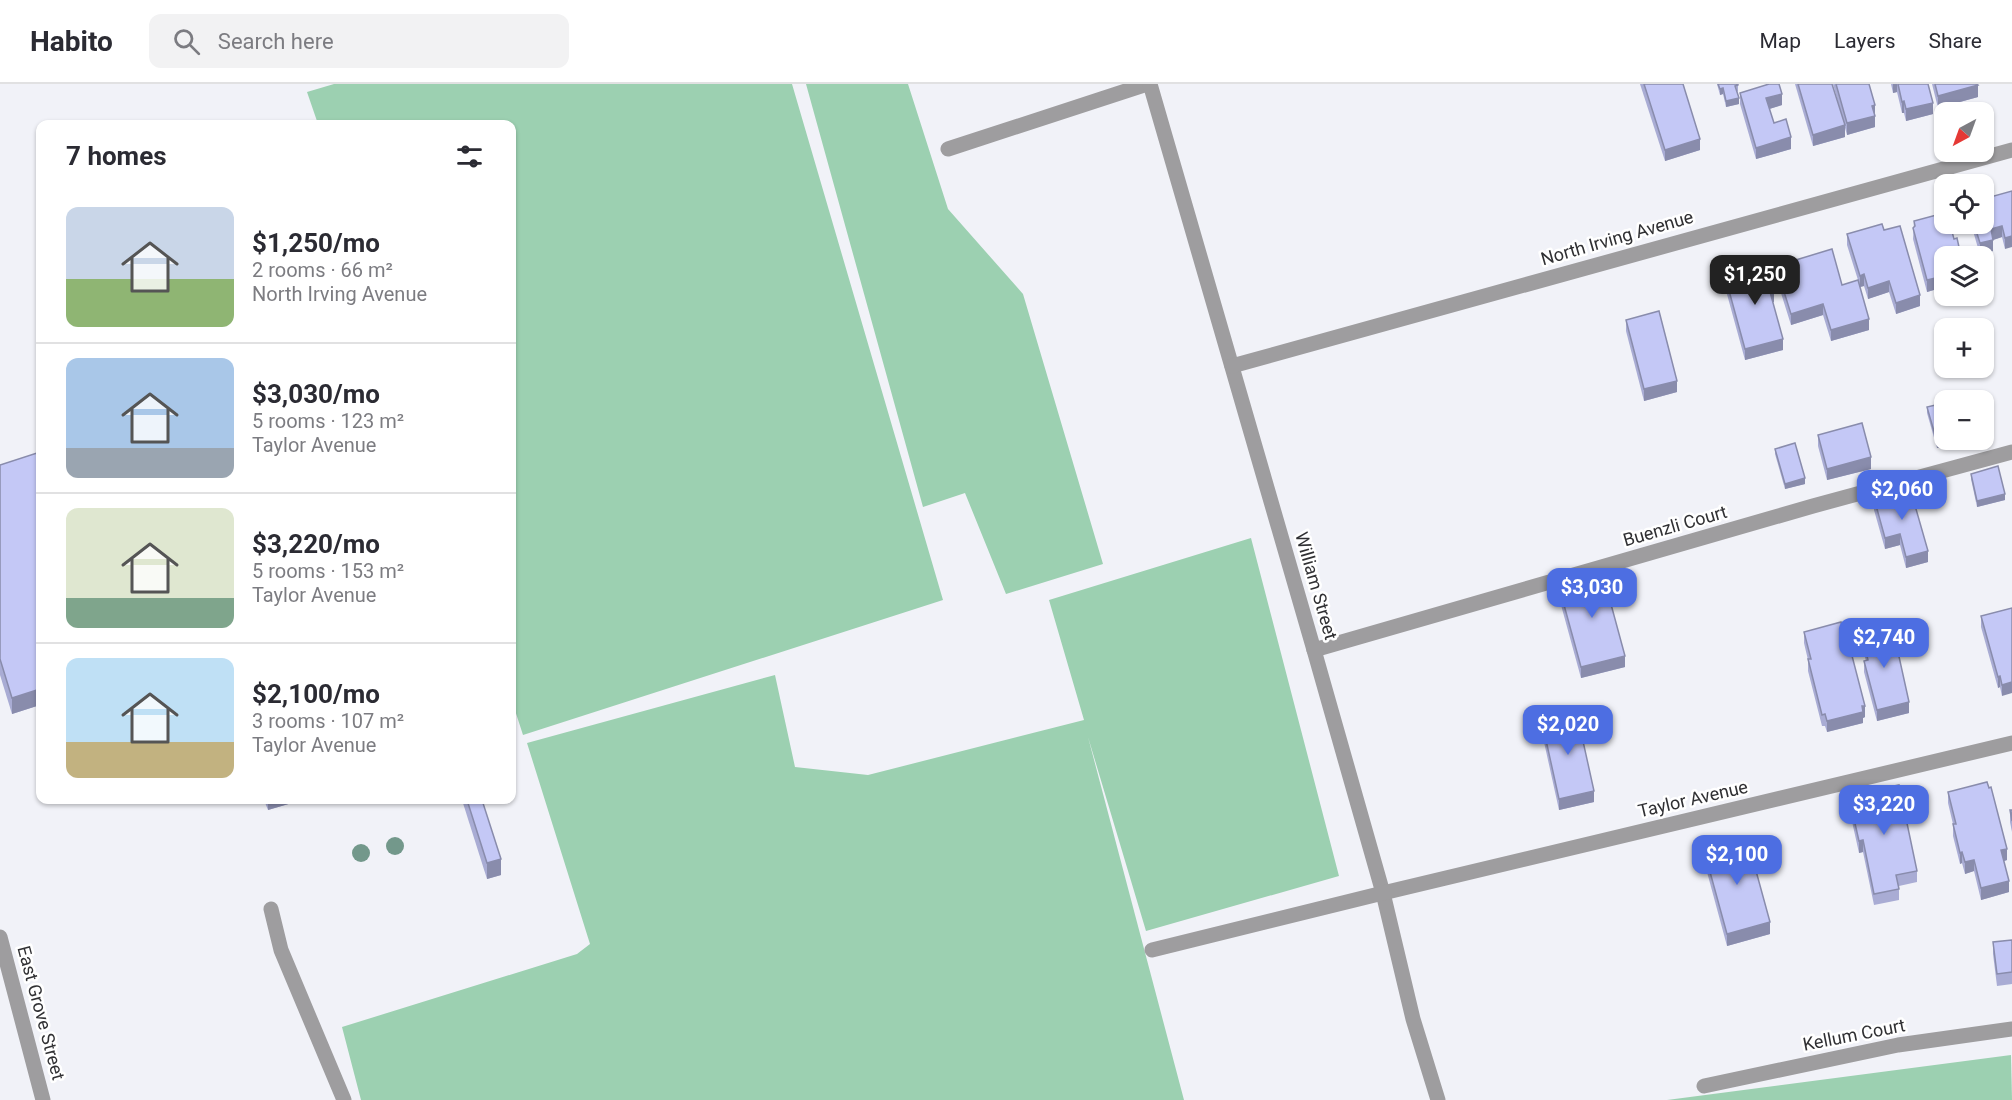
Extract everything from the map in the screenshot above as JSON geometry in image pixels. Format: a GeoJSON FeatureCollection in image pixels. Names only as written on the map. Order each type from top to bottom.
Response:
{"type":"FeatureCollection","features":[{"type":"Feature","properties":{"kind":"street"},"geometry":{"type":"LineString","coordinates":[[948,149],[1148,84]]}},
{"type":"Feature","properties":{"kind":"street","name":"William Street"},"geometry":{"type":"LineString","coordinates":[[1148,84],[1314,650],[1383,892],[1413,1019],[1438,1100]]}},
{"type":"Feature","properties":{"kind":"street","name":"North Irving Avenue"},"geometry":{"type":"LineString","coordinates":[[1232,366],[2012,150]]}},
{"type":"Feature","properties":{"kind":"street","name":"Buenzli Court"},"geometry":{"type":"LineString","coordinates":[[1314,650],[1802,509],[2012,452]]}},
{"type":"Feature","properties":{"kind":"street","name":"Taylor Avenue"},"geometry":{"type":"LineString","coordinates":[[1152,950],[1383,892],[2012,743]]}},
{"type":"Feature","properties":{"kind":"street"},"geometry":{"type":"LineString","coordinates":[[271,909],[281,950],[344,1100]]}},
{"type":"Feature","properties":{"kind":"street","name":"East Grove Street"},"geometry":{"type":"LineString","coordinates":[[0,937],[44,1100]]}},
{"type":"Feature","properties":{"kind":"street","name":"Kellum Court"},"geometry":{"type":"LineString","coordinates":[[1704,1086],[1898,1045],[2012,1029]]}},
{"type":"Feature","properties":{"kind":"green space"},"geometry":{"type":"Polygon","coordinates":[[[334,84],[792,84],[943,600],[523,735],[516,713],[516,120],[317,120],[307,92],[334,84]]]}},
{"type":"Feature","properties":{"kind":"green space"},"geometry":{"type":"Polygon","coordinates":[[[806,84],[908,84],[948,209],[1023,294],[1103,564],[1006,594],[965,493],[923,507],[806,84]]]}},
{"type":"Feature","properties":{"kind":"green space"},"geometry":{"type":"Polygon","coordinates":[[[1251,538],[1339,876],[1146,931],[1088,737],[1184,1100],[361,1100],[342,1027],[577,954],[590,944],[527,743],[775,675],[795,767],[868,775],[1084,720],[1049,600],[1251,538]]]}},
{"type":"Feature","properties":{"kind":"green space"},"geometry":{"type":"Polygon","coordinates":[[[2011,1055],[2012,1100],[1667,1100],[2011,1055]]]}},
{"type":"Feature","properties":{"kind":"building"},"geometry":{"type":"Polygon","coordinates":[[[1644,84],[1683,84],[1700,139],[1665,150],[1644,84]]]}},
{"type":"Feature","properties":{"kind":"building"},"geometry":{"type":"Polygon","coordinates":[[[1718,84],[1738,84],[1735,86],[1739,98],[1726,101],[1723,88],[1720,89],[1718,84]]]}},
{"type":"Feature","properties":{"kind":"building"},"geometry":{"type":"Polygon","coordinates":[[[1769,84],[1779,84],[1782,94],[1766,98],[1774,123],[1786,119],[1791,137],[1756,148],[1740,93],[1769,84]]]}},
{"type":"Feature","properties":{"kind":"building"},"geometry":{"type":"Polygon","coordinates":[[[1798,84],[1832,84],[1845,125],[1813,135],[1798,84]]]}},
{"type":"Feature","properties":{"kind":"building"},"geometry":{"type":"Polygon","coordinates":[[[1836,84],[1869,84],[1875,105],[1872,106],[1875,116],[1847,123],[1836,84]]]}},
{"type":"Feature","properties":{"kind":"building"},"geometry":{"type":"Polygon","coordinates":[[[1898,84],[1928,84],[1933,103],[1906,109],[1898,84]]]}},
{"type":"Feature","properties":{"kind":"building"},"geometry":{"type":"Polygon","coordinates":[[[1935,84],[1977,84],[1978,85],[1938,96],[1935,84]]]}},
{"type":"Feature","properties":{"kind":"building"},"geometry":{"type":"Polygon","coordinates":[[[2012,191],[2012,236],[2005,238],[2002,226],[1994,228],[1994,196],[2012,191]]]}},
{"type":"Feature","properties":{"kind":"building"},"geometry":{"type":"Polygon","coordinates":[[[1934,216],[1934,234],[1953,234],[1954,239],[1957,238],[1959,246],[1934,246],[1934,278],[1927,280],[1913,228],[1914,221],[1934,216]]]}},
{"type":"Feature","properties":{"kind":"building"},"geometry":{"type":"Polygon","coordinates":[[[1882,224],[1884,230],[1900,226],[1920,295],[1896,303],[1889,281],[1868,288],[1864,274],[1860,276],[1847,234],[1882,224]]]}},
{"type":"Feature","properties":{"kind":"building"},"geometry":{"type":"Polygon","coordinates":[[[1977,234],[1992,234],[1993,240],[1980,243],[1977,234]]]}},
{"type":"Feature","properties":{"kind":"building"},"geometry":{"type":"Polygon","coordinates":[[[1832,249],[1842,285],[1858,280],[1869,319],[1831,330],[1823,304],[1791,314],[1776,266],[1832,249]]]}},
{"type":"Feature","properties":{"kind":"building"},"geometry":{"type":"Polygon","coordinates":[[[1767,264],[1774,290],[1770,292],[1783,339],[1745,349],[1725,276],[1767,264]]]}},
{"type":"Feature","properties":{"kind":"building"},"geometry":{"type":"Polygon","coordinates":[[[1659,311],[1677,381],[1644,389],[1626,320],[1659,311]]]}},
{"type":"Feature","properties":{"kind":"building"},"geometry":{"type":"Polygon","coordinates":[[[1934,405],[1934,432],[1927,407],[1934,405]]]}},
{"type":"Feature","properties":{"kind":"building"},"geometry":{"type":"Polygon","coordinates":[[[1862,423],[1871,457],[1827,469],[1818,435],[1862,423]]]}},
{"type":"Feature","properties":{"kind":"building"},"geometry":{"type":"Polygon","coordinates":[[[1795,443],[1805,478],[1785,484],[1775,449],[1795,443]]]}},
{"type":"Feature","properties":{"kind":"building"},"geometry":{"type":"Polygon","coordinates":[[[36,453],[36,690],[12,698],[0,659],[0,465],[36,453]]]}},
{"type":"Feature","properties":{"kind":"building"},"geometry":{"type":"Polygon","coordinates":[[[1998,466],[2005,494],[1977,501],[1971,474],[1998,466]]]}},
{"type":"Feature","properties":{"kind":"building"},"geometry":{"type":"Polygon","coordinates":[[[1910,488],[1928,551],[1906,557],[1900,534],[1885,538],[1874,498],[1910,488]]]}},
{"type":"Feature","properties":{"kind":"building"},"geometry":{"type":"Polygon","coordinates":[[[1602,571],[1625,656],[1581,667],[1558,583],[1602,571]]]}},
{"type":"Feature","properties":{"kind":"building"},"geometry":{"type":"Polygon","coordinates":[[[2012,608],[2012,682],[2002,685],[1981,616],[2012,608]]]}},
{"type":"Feature","properties":{"kind":"building"},"geometry":{"type":"Polygon","coordinates":[[[1841,622],[1865,706],[1862,706],[1863,712],[1827,721],[1825,714],[1822,715],[1808,659],[1811,659],[1804,632],[1841,622]]]}},
{"type":"Feature","properties":{"kind":"building"},"geometry":{"type":"Polygon","coordinates":[[[1889,625],[1896,652],[1898,652],[1909,702],[1877,710],[1864,661],[1868,660],[1861,632],[1889,625]]]}},
{"type":"Feature","properties":{"kind":"building"},"geometry":{"type":"Polygon","coordinates":[[[1577,714],[1594,791],[1559,799],[1542,722],[1577,714]]]}},
{"type":"Feature","properties":{"kind":"building"},"geometry":{"type":"Polygon","coordinates":[[[1987,782],[1989,788],[1991,787],[2007,849],[2001,850],[2009,881],[1981,888],[1974,860],[1965,862],[1962,852],[1960,853],[1948,792],[1987,782]]]}},
{"type":"Feature","properties":{"kind":"building"},"geometry":{"type":"Polygon","coordinates":[[[1899,785],[1917,871],[1896,875],[1899,889],[1874,894],[1863,840],[1859,841],[1851,806],[1854,805],[1852,795],[1899,785]]]}},
{"type":"Feature","properties":{"kind":"building"},"geometry":{"type":"Polygon","coordinates":[[[468,804],[483,804],[501,859],[487,863],[468,804]]]}},
{"type":"Feature","properties":{"kind":"building"},"geometry":{"type":"Polygon","coordinates":[[[1747,838],[1770,922],[1727,934],[1704,850],[1747,838]]]}},
{"type":"Feature","properties":{"kind":"building"},"geometry":{"type":"Polygon","coordinates":[[[2012,940],[2012,972],[1997,974],[1993,942],[2012,940]]]}}]}
